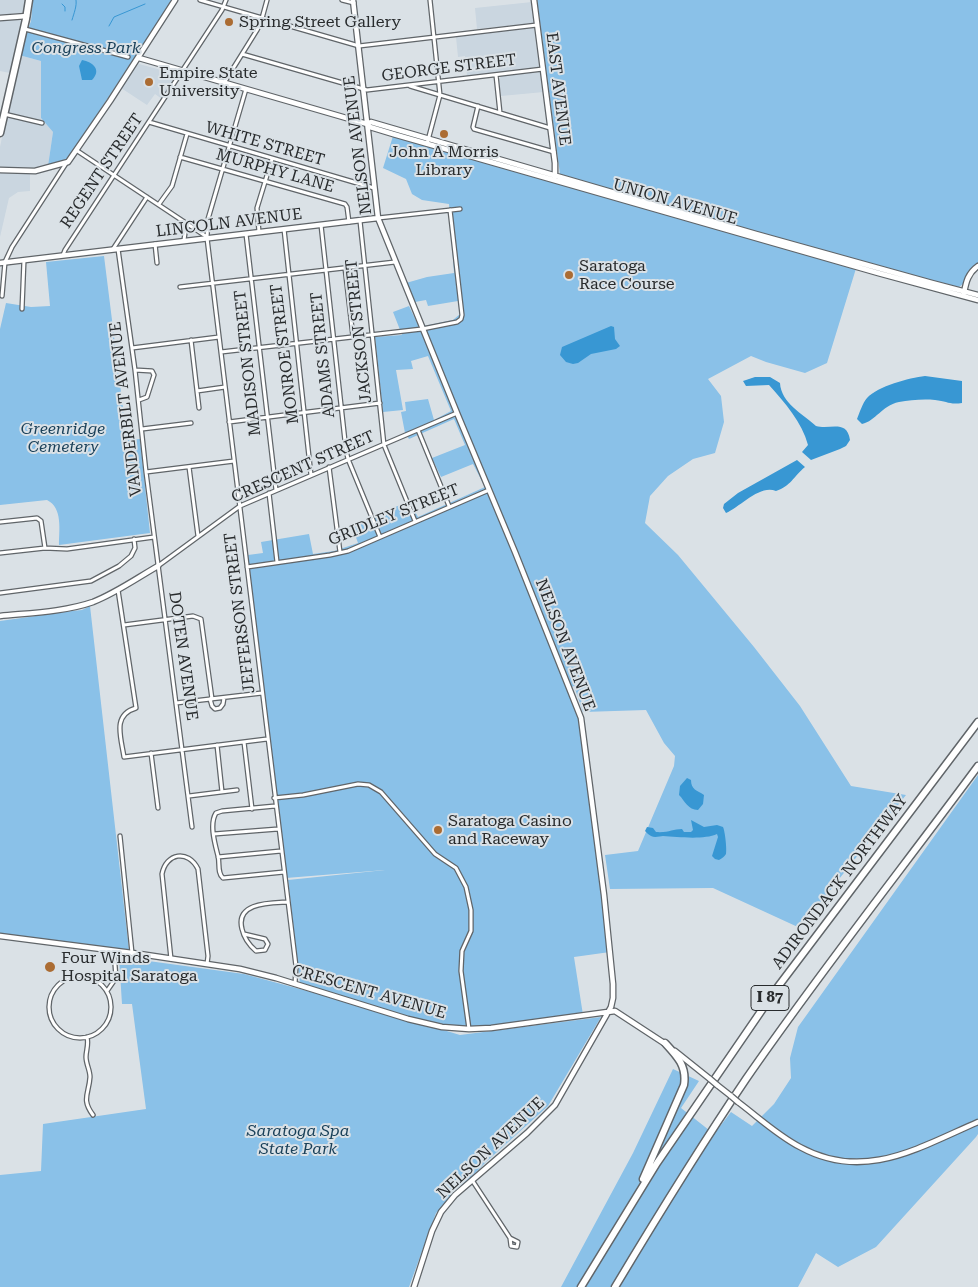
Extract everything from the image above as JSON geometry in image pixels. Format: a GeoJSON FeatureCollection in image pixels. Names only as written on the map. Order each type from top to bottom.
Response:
{"type":"FeatureCollection","features":[{"type":"Feature","properties":{"kind":"highway"},"geometry":{"type":"LineString","coordinates":[[0,132],[27,16],[28,0]]}},
{"type":"Feature","properties":{"kind":"highway","name":"ADIRONDACK NORTHWAY"},"geometry":{"type":"LineString","coordinates":[[581,1287],[696,1104],[777,988],[978,722]]}},
{"type":"Feature","properties":{"kind":"highway","name":"I 87"},"geometry":{"type":"LineString","coordinates":[[615,1287],[673,1191],[745,1081],[825,969],[978,766]]}},
{"type":"Feature","properties":{"kind":"highway"},"geometry":{"type":"LineString","coordinates":[[624,1216],[655,1155],[684,1085],[683,1065],[665,1043]]}},
{"type":"Feature","properties":{"kind":"street"},"geometry":{"type":"LineString","coordinates":[[2,296],[2,262],[139,58],[173,0]]}},
{"type":"Feature","properties":{"kind":"street"},"geometry":{"type":"LineString","coordinates":[[200,0],[359,46],[537,25]]}},
{"type":"Feature","properties":{"kind":"street","name":"REGENT STREET"},"geometry":{"type":"LineString","coordinates":[[63,255],[224,7],[226,0]]}},
{"type":"Feature","properties":{"kind":"street"},"geometry":{"type":"LineString","coordinates":[[224,83],[257,30],[268,0]]}},
{"type":"Feature","properties":{"kind":"street"},"geometry":{"type":"LineString","coordinates":[[342,0],[353,1]]}},
{"type":"Feature","properties":{"kind":"street"},"geometry":{"type":"LineString","coordinates":[[428,141],[440,95],[430,0]]}},
{"type":"Feature","properties":{"kind":"street","name":"EAST AVENUE"},"geometry":{"type":"LineString","coordinates":[[534,0],[554,152],[554,178]]}},
{"type":"Feature","properties":{"kind":"street","name":"NELSON AVENUE"},"geometry":{"type":"LineString","coordinates":[[353,1],[378,218],[581,718],[614,998],[608,1012],[555,1105],[530,1131],[450,1201],[438,1219],[414,1287]]}},
{"type":"Feature","properties":{"kind":"street"},"geometry":{"type":"LineString","coordinates":[[0,18],[27,16]]}},
{"type":"Feature","properties":{"kind":"street"},"geometry":{"type":"LineString","coordinates":[[24,28],[128,57]]}},
{"type":"Feature","properties":{"kind":"street","name":"GEORGE STREET"},"geometry":{"type":"LineString","coordinates":[[242,54],[371,90],[543,69]]}},
{"type":"Feature","properties":{"kind":"street","name":"UNION AVENUE"},"geometry":{"type":"LineString","coordinates":[[139,58],[367,124],[370,127],[428,141],[964,294],[978,300]]}},
{"type":"Feature","properties":{"kind":"street"},"geometry":{"type":"LineString","coordinates":[[496,75],[500,113]]}},
{"type":"Feature","properties":{"kind":"street"},"geometry":{"type":"LineString","coordinates":[[407,85],[551,128]]}},
{"type":"Feature","properties":{"kind":"street","name":"JEFFERSON STREET"},"geometry":{"type":"LineString","coordinates":[[246,89],[224,170],[208,219],[207,238],[296,972],[295,984]]}},
{"type":"Feature","properties":{"kind":"street"},"geometry":{"type":"LineString","coordinates":[[478,106],[474,128],[554,152]]}},
{"type":"Feature","properties":{"kind":"street"},"geometry":{"type":"LineString","coordinates":[[4,114],[42,123]]}},
{"type":"Feature","properties":{"kind":"street","name":"WHITE STREET"},"geometry":{"type":"LineString","coordinates":[[149,122],[374,188]]}},
{"type":"Feature","properties":{"kind":"street"},"geometry":{"type":"LineString","coordinates":[[159,204],[172,186],[186,134]]}},
{"type":"Feature","properties":{"kind":"street"},"geometry":{"type":"LineString","coordinates":[[76,150],[207,238]]}},
{"type":"Feature","properties":{"kind":"street","name":"MURPHY LANE"},"geometry":{"type":"LineString","coordinates":[[180,156],[345,204],[349,222]]}},
{"type":"Feature","properties":{"kind":"street"},"geometry":{"type":"LineString","coordinates":[[259,232],[257,208],[272,159]]}},
{"type":"Feature","properties":{"kind":"street"},"geometry":{"type":"LineString","coordinates":[[0,170],[35,171],[68,162]]}},
{"type":"Feature","properties":{"kind":"street"},"geometry":{"type":"LineString","coordinates":[[115,249],[147,196]]}},
{"type":"Feature","properties":{"kind":"street","name":"LINCOLN AVENUE"},"geometry":{"type":"LineString","coordinates":[[2,262],[460,209]]}},
{"type":"Feature","properties":{"kind":"street"},"geometry":{"type":"LineString","coordinates":[[221,352],[422,330],[457,322],[462,317],[450,210]]}},
{"type":"Feature","properties":{"kind":"street","name":"JACKSON STREET"},"geometry":{"type":"LineString","coordinates":[[360,221],[384,445],[415,521]]}},
{"type":"Feature","properties":{"kind":"street"},"geometry":{"type":"LineString","coordinates":[[184,240],[188,225]]}},
{"type":"Feature","properties":{"kind":"street","name":"ADAMS STREET"},"geometry":{"type":"LineString","coordinates":[[321,225],[348,459],[380,537]]}},
{"type":"Feature","properties":{"kind":"street","name":"MONROE STREET"},"geometry":{"type":"LineString","coordinates":[[284,229],[311,475]]}},
{"type":"Feature","properties":{"kind":"street","name":"MADISON STREET"},"geometry":{"type":"LineString","coordinates":[[246,234],[266,418],[276,490]]}},
{"type":"Feature","properties":{"kind":"street"},"geometry":{"type":"LineString","coordinates":[[155,244],[157,263]]}},
{"type":"Feature","properties":{"kind":"street","name":"VANDERBILT AVENUE"},"geometry":{"type":"LineString","coordinates":[[115,249],[135,370],[158,566]]}},
{"type":"Feature","properties":{"kind":"street"},"geometry":{"type":"LineString","coordinates":[[22,309],[24,260]]}},
{"type":"Feature","properties":{"kind":"street"},"geometry":{"type":"LineString","coordinates":[[180,287],[395,262]]}},
{"type":"Feature","properties":{"kind":"street"},"geometry":{"type":"LineString","coordinates":[[964,294],[968,277],[978,266]]}},
{"type":"Feature","properties":{"kind":"street"},"geometry":{"type":"LineString","coordinates":[[345,268],[353,337]]}},
{"type":"Feature","properties":{"kind":"street","name":"UNION AVENUE"},"geometry":{"type":"LineString","coordinates":[[964,294],[978,295]]}},
{"type":"Feature","properties":{"kind":"street"},"geometry":{"type":"LineString","coordinates":[[278,334],[279,346]]}},
{"type":"Feature","properties":{"kind":"street"},"geometry":{"type":"LineString","coordinates":[[132,348],[219,337]]}},
{"type":"Feature","properties":{"kind":"street"},"geometry":{"type":"LineString","coordinates":[[191,340],[199,408]]}},
{"type":"Feature","properties":{"kind":"street"},"geometry":{"type":"LineString","coordinates":[[135,370],[150,370],[154,376],[147,397],[144,400],[139,400]]}},
{"type":"Feature","properties":{"kind":"street"},"geometry":{"type":"LineString","coordinates":[[197,391],[225,387]]}},
{"type":"Feature","properties":{"kind":"street"},"geometry":{"type":"LineString","coordinates":[[229,422],[380,403]]}},
{"type":"Feature","properties":{"kind":"street","name":"CRESCENT STREET"},"geometry":{"type":"LineString","coordinates":[[0,616],[86,604],[118,590],[176,554],[240,506],[456,413]]}},
{"type":"Feature","properties":{"kind":"street"},"geometry":{"type":"LineString","coordinates":[[142,429],[191,423]]}},
{"type":"Feature","properties":{"kind":"street"},"geometry":{"type":"LineString","coordinates":[[418,430],[449,506]]}},
{"type":"Feature","properties":{"kind":"street"},"geometry":{"type":"LineString","coordinates":[[146,472],[234,461]]}},
{"type":"Feature","properties":{"kind":"street"},"geometry":{"type":"LineString","coordinates":[[189,467],[198,536]]}},
{"type":"Feature","properties":{"kind":"street"},"geometry":{"type":"LineString","coordinates":[[329,467],[340,552]]}},
{"type":"Feature","properties":{"kind":"street","name":"GRIDLEY STREET"},"geometry":{"type":"LineString","coordinates":[[247,567],[348,551],[489,490]]}},
{"type":"Feature","properties":{"kind":"street"},"geometry":{"type":"LineString","coordinates":[[269,493],[277,562]]}},
{"type":"Feature","properties":{"kind":"street"},"geometry":{"type":"LineString","coordinates":[[0,522],[37,518],[41,521],[44,548]]}},
{"type":"Feature","properties":{"kind":"street"},"geometry":{"type":"LineString","coordinates":[[0,553],[44,548],[67,549],[154,537]]}},
{"type":"Feature","properties":{"kind":"street"},"geometry":{"type":"LineString","coordinates":[[0,593],[91,580],[119,566],[131,556],[134,553],[134,539]]}},
{"type":"Feature","properties":{"kind":"street","name":"DOTEN AVENUE"},"geometry":{"type":"LineString","coordinates":[[158,566],[192,827]]}},
{"type":"Feature","properties":{"kind":"street"},"geometry":{"type":"LineString","coordinates":[[118,590],[136,708],[126,712],[120,720],[124,756],[267,739]]}},
{"type":"Feature","properties":{"kind":"street"},"geometry":{"type":"LineString","coordinates":[[124,625],[198,617],[201,619],[212,706],[216,709],[220,708],[224,698]]}},
{"type":"Feature","properties":{"kind":"street"},"geometry":{"type":"LineString","coordinates":[[176,703],[262,693]]}},
{"type":"Feature","properties":{"kind":"street"},"geometry":{"type":"LineString","coordinates":[[244,742],[252,809]]}},
{"type":"Feature","properties":{"kind":"street"},"geometry":{"type":"LineString","coordinates":[[217,745],[222,792]]}},
{"type":"Feature","properties":{"kind":"street"},"geometry":{"type":"LineString","coordinates":[[151,753],[158,808]]}},
{"type":"Feature","properties":{"kind":"street"},"geometry":{"type":"LineString","coordinates":[[274,798],[302,796],[358,784],[369,785],[381,792],[435,854],[456,868],[466,887],[471,910],[471,931],[462,951],[461,971],[469,1029]]}},
{"type":"Feature","properties":{"kind":"street"},"geometry":{"type":"LineString","coordinates":[[189,796],[237,790]]}},
{"type":"Feature","properties":{"kind":"street"},"geometry":{"type":"LineString","coordinates":[[276,806],[216,813],[214,817],[214,834],[221,877],[231,878],[284,872]]}},
{"type":"Feature","properties":{"kind":"street"},"geometry":{"type":"LineString","coordinates":[[214,834],[278,829]]}},
{"type":"Feature","properties":{"kind":"street"},"geometry":{"type":"LineString","coordinates":[[120,836],[132,953]]}},
{"type":"Feature","properties":{"kind":"street"},"geometry":{"type":"LineString","coordinates":[[218,857],[281,851]]}},
{"type":"Feature","properties":{"kind":"street"},"geometry":{"type":"LineString","coordinates":[[170,959],[162,874],[166,862],[181,856],[191,860],[198,869],[208,956],[207,964]]}},
{"type":"Feature","properties":{"kind":"street"},"geometry":{"type":"LineString","coordinates":[[244,934],[263,938],[267,941],[267,948],[262,951],[256,951],[250,946],[244,934],[241,921],[246,910],[257,905],[287,902]]}},
{"type":"Feature","properties":{"kind":"street","name":"CRESCENT AVENUE"},"geometry":{"type":"LineString","coordinates":[[0,936],[114,950],[240,969],[424,1023],[469,1029],[522,1025],[614,1011],[665,1043],[738,1102],[799,1147],[830,1160],[871,1163],[889,1159],[978,1122]]}},
{"type":"Feature","properties":{"kind":"street"},"geometry":{"type":"LineString","coordinates":[[108,991],[116,978],[114,950]]}},
{"type":"Feature","properties":{"kind":"street"},"geometry":{"type":"LineString","coordinates":[[80,975],[99,981],[108,991],[111,1000],[112,1010],[104,1028],[87,1038],[74,1038],[62,1032],[53,1023],[49,1010],[50,997],[61,981],[80,975]]}},
{"type":"Feature","properties":{"kind":"street"},"geometry":{"type":"LineString","coordinates":[[87,1038],[86,1060],[90,1077],[86,1104],[93,1115]]}},
{"type":"Feature","properties":{"kind":"street"},"geometry":{"type":"LineString","coordinates":[[472,1180],[510,1238]]}},
{"type":"Feature","properties":{"kind":"shaded area"},"geometry":{"type":"Polygon","coordinates":[[[0,0],[25,0],[24,11],[0,15],[0,0]]]}},
{"type":"Feature","properties":{"kind":"shaded area"},"geometry":{"type":"Polygon","coordinates":[[[532,2],[533,23],[477,29],[475,8],[532,2]]]}},
{"type":"Feature","properties":{"kind":"shaded area"},"geometry":{"type":"Polygon","coordinates":[[[18,19],[21,21],[10,73],[0,71],[0,20],[18,19]]]}},
{"type":"Feature","properties":{"kind":"shaded area"},"geometry":{"type":"Polygon","coordinates":[[[534,28],[539,67],[467,76],[465,56],[458,57],[456,37],[534,28]]]}},
{"type":"Feature","properties":{"kind":"shaded area"},"geometry":{"type":"Polygon","coordinates":[[[19,55],[41,61],[41,118],[53,132],[48,166],[33,168],[0,167],[0,147],[19,55]]]}},
{"type":"Feature","properties":{"kind":"shaded area"},"geometry":{"type":"Polygon","coordinates":[[[82,60],[95,67],[96,73],[92,80],[82,80],[79,66],[82,60]]]}},
{"type":"Feature","properties":{"kind":"shaded area","name":"Empire State University"},"geometry":{"type":"Polygon","coordinates":[[[139,64],[176,74],[162,99],[155,94],[147,105],[121,88],[139,64]]]}},
{"type":"Feature","properties":{"kind":"shaded area"},"geometry":{"type":"Polygon","coordinates":[[[540,72],[544,92],[501,96],[499,80],[501,76],[540,72]]]}},
{"type":"Feature","properties":{"kind":"shaded area"},"geometry":{"type":"Polygon","coordinates":[[[0,172],[30,174],[30,191],[18,192],[9,198],[0,237],[0,172]]]}},
{"type":"Feature","properties":{"kind":"shaded area"},"geometry":{"type":"Polygon","coordinates":[[[611,326],[614,327],[615,339],[620,346],[616,349],[591,354],[578,363],[573,364],[566,362],[560,355],[562,347],[611,326]]]}},
{"type":"Feature","properties":{"kind":"shaded area"},"geometry":{"type":"Polygon","coordinates":[[[925,376],[962,381],[962,403],[954,404],[939,400],[903,401],[893,404],[871,420],[862,424],[857,419],[867,398],[878,390],[894,383],[925,376]]]}},
{"type":"Feature","properties":{"kind":"shaded area"},"geometry":{"type":"Polygon","coordinates":[[[755,377],[770,377],[780,383],[781,390],[788,402],[816,426],[842,427],[850,440],[846,446],[811,460],[802,452],[808,445],[802,428],[769,385],[746,386],[743,381],[755,377]]]}},
{"type":"Feature","properties":{"kind":"shaded area"},"geometry":{"type":"Polygon","coordinates":[[[797,460],[805,467],[785,487],[776,491],[770,490],[757,493],[726,513],[723,508],[724,504],[738,493],[797,460]]]}},
{"type":"Feature","properties":{"kind":"shaded area"},"geometry":{"type":"Polygon","coordinates":[[[687,778],[691,780],[693,788],[704,795],[703,804],[698,810],[689,807],[679,795],[680,786],[687,778]]]}},
{"type":"Feature","properties":{"kind":"shaded area"},"geometry":{"type":"Polygon","coordinates":[[[691,820],[704,827],[717,825],[723,827],[726,848],[724,857],[719,860],[712,856],[718,837],[717,834],[698,838],[654,837],[645,831],[647,827],[653,828],[656,832],[682,829],[684,832],[691,832],[693,830],[691,820]]]}},
{"type":"Feature","properties":{"kind":"green space","name":"Congress Park"},"geometry":{"type":"Polygon","coordinates":[[[33,0],[171,0],[75,148],[66,159],[48,166],[53,132],[41,118],[41,61],[19,55],[31,21],[33,0]]]}},
{"type":"Feature","properties":{"kind":"green space","name":"Saratoga Race Course"},"geometry":{"type":"Polygon","coordinates":[[[537,0],[978,0],[978,263],[971,269],[963,284],[959,287],[858,262],[827,363],[805,373],[751,356],[708,379],[721,396],[724,422],[715,453],[693,459],[668,476],[650,496],[645,523],[678,555],[754,647],[800,706],[851,786],[906,795],[800,928],[713,888],[610,889],[605,855],[638,851],[674,766],[675,756],[664,743],[646,710],[583,712],[574,686],[569,688],[581,718],[610,952],[574,957],[583,1015],[512,1026],[458,1029],[420,1023],[460,1035],[601,1017],[548,1106],[486,1162],[436,1213],[409,1287],[0,1287],[0,1175],[41,1171],[43,1124],[146,1109],[132,1004],[122,1004],[119,957],[244,974],[378,1010],[300,983],[288,880],[385,870],[286,878],[248,555],[263,553],[261,542],[309,534],[313,554],[334,551],[358,543],[352,526],[409,501],[418,517],[485,487],[473,464],[441,477],[432,458],[465,445],[454,419],[409,439],[405,433],[401,412],[406,411],[405,402],[428,399],[434,420],[451,411],[428,356],[411,361],[413,369],[396,370],[403,410],[383,412],[375,337],[402,335],[393,312],[409,306],[419,327],[453,320],[460,314],[458,301],[428,306],[426,300],[415,302],[406,283],[427,277],[454,273],[449,204],[422,200],[412,194],[406,179],[383,168],[393,136],[558,183],[560,174],[537,0]]]}},
{"type":"Feature","properties":{"kind":"green space","name":"Greenridge Cemetery"},"geometry":{"type":"Polygon","coordinates":[[[104,256],[127,440],[140,439],[150,533],[59,545],[58,514],[56,508],[47,500],[0,505],[0,329],[6,303],[31,307],[50,306],[46,262],[104,256]]]}},
{"type":"Feature","properties":{"kind":"green space"},"geometry":{"type":"Polygon","coordinates":[[[90,606],[129,950],[0,935],[0,621],[82,610],[90,606]]]}},
{"type":"Feature","properties":{"kind":"green space"},"geometry":{"type":"Polygon","coordinates":[[[978,775],[978,1134],[976,1137],[876,1247],[838,1267],[816,1253],[798,1287],[561,1287],[633,1153],[673,1069],[699,1081],[681,1108],[714,1134],[731,1112],[752,1126],[774,1104],[791,1078],[790,1058],[798,1027],[978,775]]]}},
{"type":"Feature","properties":{"kind":"waterway"},"geometry":{"type":"LineString","coordinates":[[72,20],[76,0]]}},
{"type":"Feature","properties":{"kind":"waterway"},"geometry":{"type":"LineString","coordinates":[[62,4],[65,7],[65,11]]}},
{"type":"Feature","properties":{"kind":"waterway"},"geometry":{"type":"LineString","coordinates":[[109,26],[114,17],[145,4]]}},
{"type":"Feature","properties":{"kind":"place","name":"Spring Street Gallery"},"geometry":{"type":"Point","coordinates":[229,22]}},
{"type":"Feature","properties":{"kind":"place","name":"Empire State University"},"geometry":{"type":"Point","coordinates":[149,82]}},
{"type":"Feature","properties":{"kind":"place","name":"John A Morris Library"},"geometry":{"type":"Point","coordinates":[444,134]}},
{"type":"Feature","properties":{"kind":"place","name":"Saratoga Race Course"},"geometry":{"type":"Point","coordinates":[569,275]}},
{"type":"Feature","properties":{"kind":"place","name":"Saratoga Casino and Raceway"},"geometry":{"type":"Point","coordinates":[438,830]}},
{"type":"Feature","properties":{"kind":"place","name":"Four Winds Hospital Saratoga"},"geometry":{"type":"Point","coordinates":[50,967]}},
{"type":"Feature","properties":{"kind":"park label","name":"Saratoga Spa State Park"},"geometry":{"type":"Point","coordinates":[298,1140]}}]}
